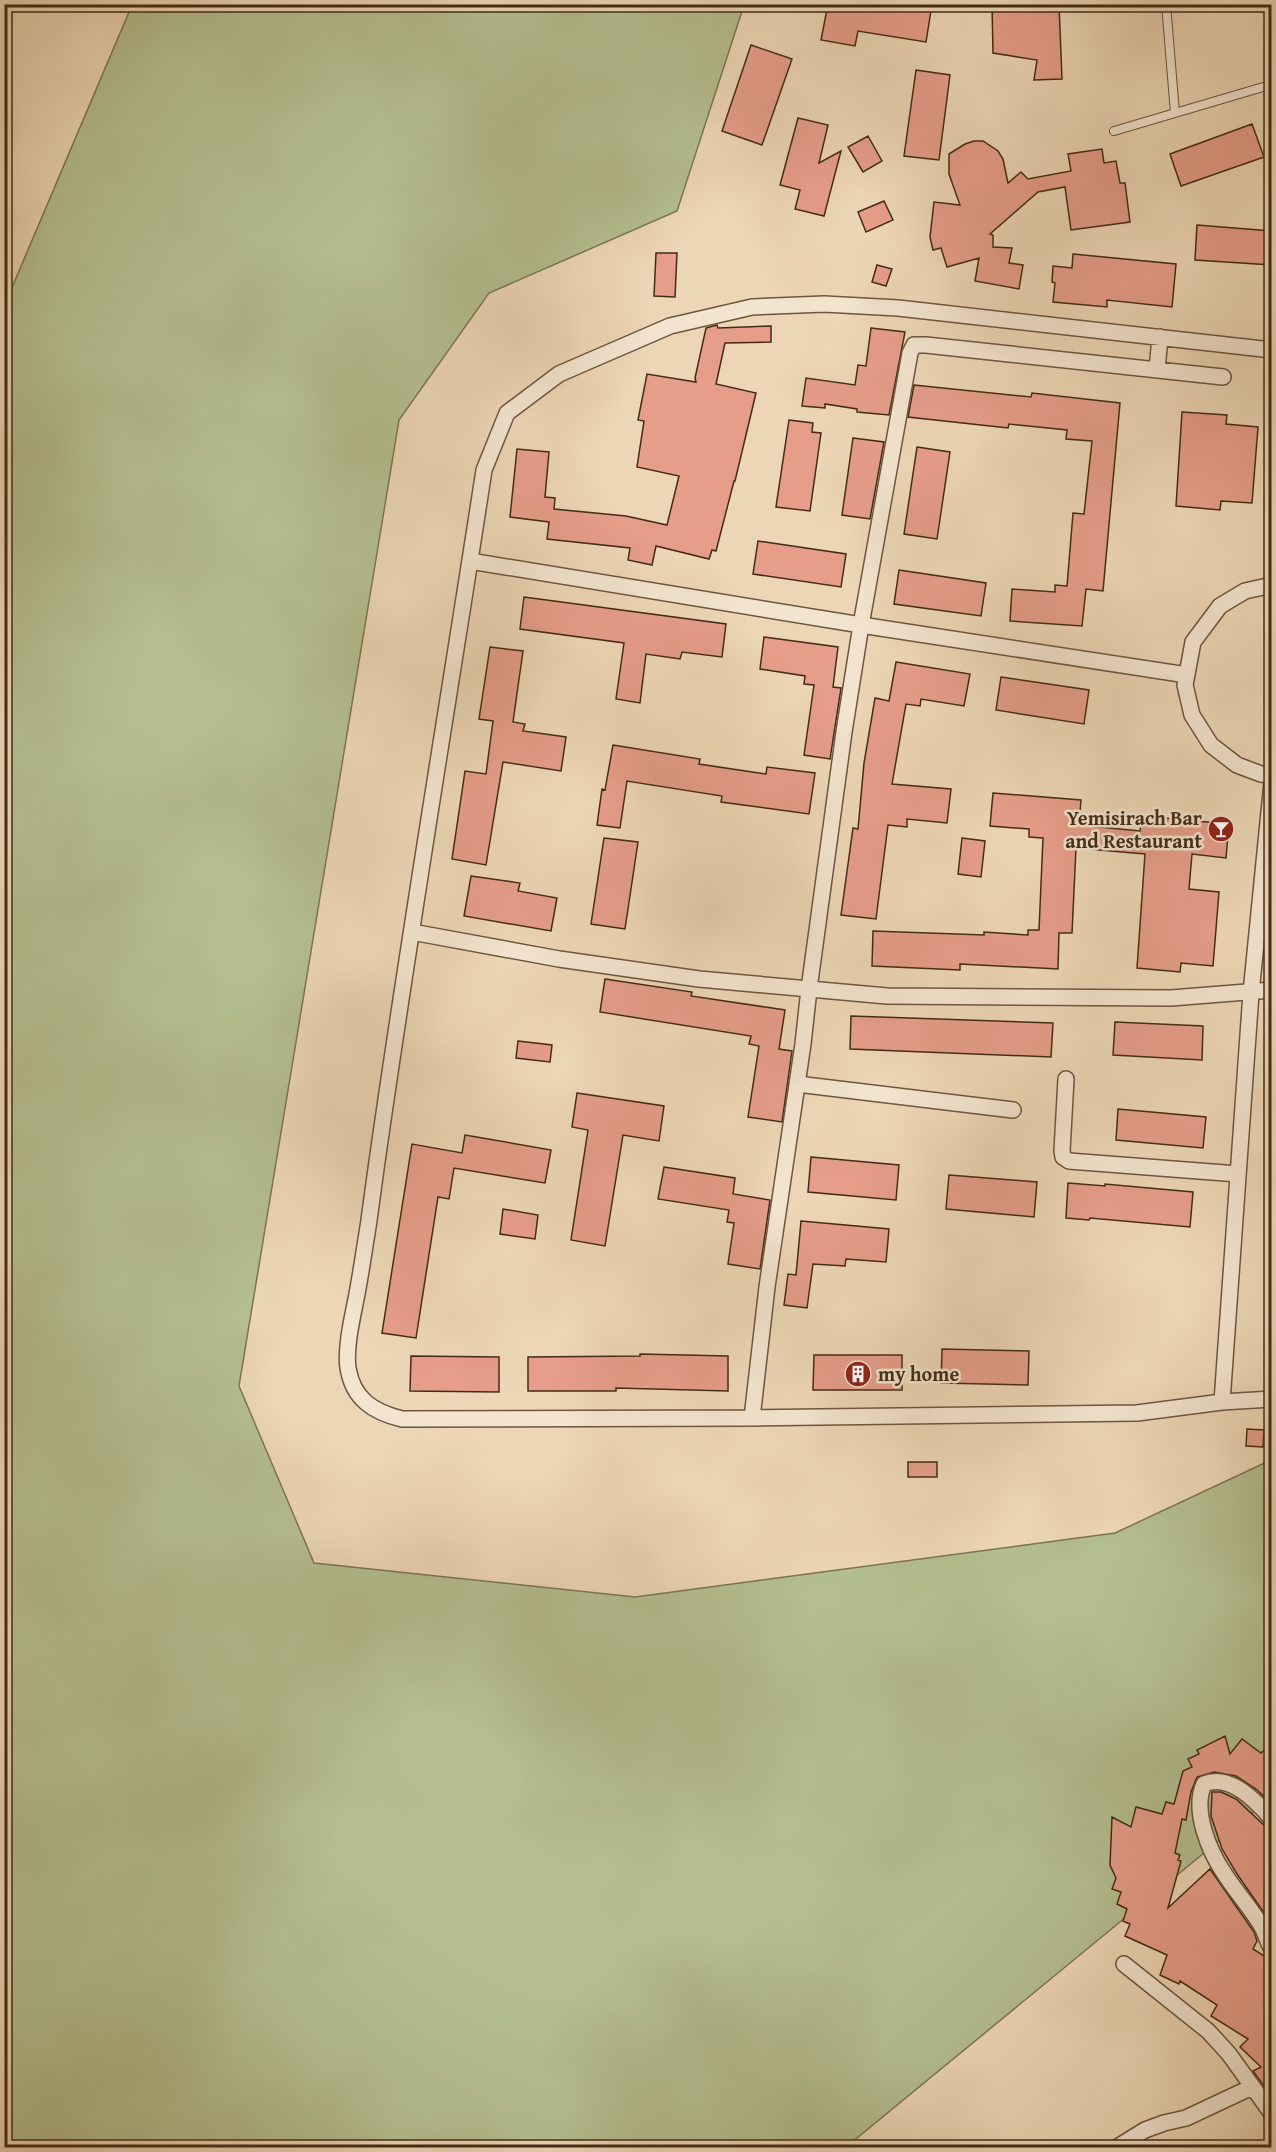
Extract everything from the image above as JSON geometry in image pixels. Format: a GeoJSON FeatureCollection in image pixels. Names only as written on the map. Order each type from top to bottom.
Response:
{"type":"FeatureCollection","features":[{"type":"Feature","properties":{"kind":"street"},"geometry":{"type":"LineString","coordinates":[[1272,350],[898,308],[824,304],[752,307],[670,326],[559,374],[507,413],[484,470],[351,1330],[348,1366],[354,1389],[363,1400],[378,1412],[402,1419],[752,1418],[1137,1413],[1222,1401],[1272,1399]]}},
{"type":"Feature","properties":{"kind":"street"},"geometry":{"type":"LineString","coordinates":[[1157,370],[1160,337]]}},
{"type":"Feature","properties":{"kind":"street"},"geometry":{"type":"LineString","coordinates":[[752,1418],[767,1287],[797,1084],[844,732],[910,353],[914,345],[1223,377]]}},
{"type":"Feature","properties":{"kind":"street"},"geometry":{"type":"LineString","coordinates":[[470,561],[861,625],[1187,675]]}},
{"type":"Feature","properties":{"kind":"street"},"geometry":{"type":"LineString","coordinates":[[1272,585],[1245,591],[1220,606],[1193,642],[1185,685],[1192,715],[1211,745],[1237,765],[1261,774],[1272,775]]}},
{"type":"Feature","properties":{"kind":"street"},"geometry":{"type":"LineString","coordinates":[[1222,1401],[1251,993],[1272,782]]}},
{"type":"Feature","properties":{"kind":"street"},"geometry":{"type":"LineString","coordinates":[[412,932],[559,959],[699,979],[887,996],[1171,998],[1272,990]]}},
{"type":"Feature","properties":{"kind":"street"},"geometry":{"type":"LineString","coordinates":[[1066,1079],[1062,1151],[1063,1157],[1070,1161],[1238,1173]]}},
{"type":"Feature","properties":{"kind":"street"},"geometry":{"type":"LineString","coordinates":[[797,1084],[1013,1110]]}},
{"type":"Feature","properties":{"kind":"street"},"geometry":{"type":"LineString","coordinates":[[1271,1946],[1263,1928],[1223,1872],[1215,1855],[1201,1812],[1200,1793],[1204,1784],[1211,1781],[1225,1781],[1231,1784],[1264,1810],[1272,1820]]}},
{"type":"Feature","properties":{"kind":"street"},"geometry":{"type":"LineString","coordinates":[[1124,1964],[1208,2031],[1229,2054],[1272,2114]]}},
{"type":"Feature","properties":{"kind":"street"},"geometry":{"type":"LineString","coordinates":[[1116,2148],[1145,2130],[1186,2118],[1252,2087]]}},
{"type":"Feature","properties":{"kind":"lane"},"geometry":{"type":"LineString","coordinates":[[1166,4],[1175,113]]}},
{"type":"Feature","properties":{"kind":"lane"},"geometry":{"type":"LineString","coordinates":[[1114,131],[1270,86]]}},
{"type":"Feature","properties":{"kind":"green space"},"geometry":{"type":"Polygon","coordinates":[[[132,5],[744,5],[677,211],[489,293],[399,420],[239,1386],[314,1563],[635,1597],[1115,1533],[1271,1460],[1271,1798],[846,2147],[5,2148],[5,304],[132,5]]]}},
{"type":"Feature","properties":{"kind":"building"},"geometry":{"type":"Polygon","coordinates":[[[828,4],[932,4],[926,42],[858,31],[855,46],[821,40],[828,4]]]}},
{"type":"Feature","properties":{"kind":"building"},"geometry":{"type":"Polygon","coordinates":[[[992,4],[1059,4],[1062,79],[1034,80],[1037,60],[993,53],[992,4]]]}},
{"type":"Feature","properties":{"kind":"building"},"geometry":{"type":"Polygon","coordinates":[[[751,45],[792,59],[762,145],[722,131],[751,45]]]}},
{"type":"Feature","properties":{"kind":"building"},"geometry":{"type":"Polygon","coordinates":[[[916,70],[950,75],[939,160],[904,156],[916,70]]]}},
{"type":"Feature","properties":{"kind":"building"},"geometry":{"type":"Polygon","coordinates":[[[798,118],[828,125],[819,163],[841,151],[824,216],[795,209],[800,190],[780,185],[798,118]]]}},
{"type":"Feature","properties":{"kind":"building"},"geometry":{"type":"Polygon","coordinates":[[[1252,124],[1264,157],[1181,186],[1170,154],[1252,124]]]}},
{"type":"Feature","properties":{"kind":"building"},"geometry":{"type":"Polygon","coordinates":[[[868,136],[882,161],[863,172],[848,147],[868,136]]]}},
{"type":"Feature","properties":{"kind":"building"},"geometry":{"type":"Polygon","coordinates":[[[974,141],[983,141],[998,151],[1003,159],[1008,183],[1021,172],[1028,179],[1071,171],[1068,154],[1102,149],[1104,163],[1116,161],[1120,183],[1125,183],[1130,222],[1071,230],[1065,187],[1038,192],[990,234],[993,235],[993,247],[1012,248],[1009,263],[1023,265],[1019,289],[975,281],[979,258],[947,267],[941,248],[933,250],[930,237],[934,202],[960,205],[949,174],[949,154],[974,141]]]}},
{"type":"Feature","properties":{"kind":"building"},"geometry":{"type":"Polygon","coordinates":[[[884,201],[893,220],[866,232],[858,212],[884,201]]]}},
{"type":"Feature","properties":{"kind":"building"},"geometry":{"type":"Polygon","coordinates":[[[1197,225],[1272,231],[1272,265],[1195,260],[1197,225]]]}},
{"type":"Feature","properties":{"kind":"building"},"geometry":{"type":"Polygon","coordinates":[[[656,253],[677,253],[675,297],[654,296],[656,253]]]}},
{"type":"Feature","properties":{"kind":"building"},"geometry":{"type":"Polygon","coordinates":[[[1073,254],[1176,264],[1172,307],[1107,300],[1107,307],[1053,302],[1055,283],[1052,282],[1053,266],[1072,268],[1073,254]]]}},
{"type":"Feature","properties":{"kind":"building"},"geometry":{"type":"Polygon","coordinates":[[[877,265],[892,269],[886,286],[872,282],[877,265]]]}},
{"type":"Feature","properties":{"kind":"building"},"geometry":{"type":"Polygon","coordinates":[[[717,325],[718,328],[771,326],[771,342],[725,343],[716,384],[756,393],[716,551],[712,550],[709,559],[656,546],[652,565],[628,560],[630,548],[547,539],[549,522],[510,517],[517,449],[549,452],[545,497],[555,498],[554,509],[626,516],[667,525],[679,476],[637,467],[644,421],[638,420],[647,374],[696,382],[706,328],[717,325]]]}},
{"type":"Feature","properties":{"kind":"building"},"geometry":{"type":"Polygon","coordinates":[[[871,328],[905,332],[889,415],[857,412],[857,409],[825,404],[825,408],[802,406],[806,378],[855,385],[858,365],[866,366],[871,328]]]}},
{"type":"Feature","properties":{"kind":"building"},"geometry":{"type":"Polygon","coordinates":[[[914,385],[1031,397],[1032,393],[1120,403],[1103,591],[1086,589],[1082,626],[1010,621],[1012,589],[1055,592],[1055,585],[1067,586],[1073,513],[1084,514],[1092,441],[1066,439],[1067,430],[1009,424],[1008,428],[908,417],[914,385]]]}},
{"type":"Feature","properties":{"kind":"building"},"geometry":{"type":"Polygon","coordinates":[[[1182,412],[1227,415],[1226,424],[1258,427],[1252,503],[1221,501],[1220,510],[1176,506],[1182,412]]]}},
{"type":"Feature","properties":{"kind":"building"},"geometry":{"type":"Polygon","coordinates":[[[789,420],[813,423],[812,432],[821,433],[810,511],[776,507],[789,420]]]}},
{"type":"Feature","properties":{"kind":"building"},"geometry":{"type":"Polygon","coordinates":[[[853,438],[884,442],[870,519],[842,515],[853,438]]]}},
{"type":"Feature","properties":{"kind":"building"},"geometry":{"type":"Polygon","coordinates":[[[917,447],[950,452],[937,539],[904,534],[917,447]]]}},
{"type":"Feature","properties":{"kind":"building"},"geometry":{"type":"Polygon","coordinates":[[[758,541],[846,554],[841,587],[753,574],[758,541]]]}},
{"type":"Feature","properties":{"kind":"building"},"geometry":{"type":"Polygon","coordinates":[[[899,570],[986,583],[981,616],[894,604],[899,570]]]}},
{"type":"Feature","properties":{"kind":"building"},"geometry":{"type":"Polygon","coordinates":[[[524,597],[726,624],[722,657],[682,652],[680,659],[646,654],[640,703],[616,699],[624,643],[520,629],[524,597]]]}},
{"type":"Feature","properties":{"kind":"building"},"geometry":{"type":"Polygon","coordinates":[[[764,637],[838,647],[833,687],[841,688],[830,759],[804,755],[814,685],[804,684],[805,676],[760,669],[764,637]]]}},
{"type":"Feature","properties":{"kind":"building"},"geometry":{"type":"Polygon","coordinates":[[[490,647],[523,651],[513,722],[525,724],[523,731],[566,737],[561,771],[503,762],[486,865],[452,859],[465,771],[486,774],[493,721],[479,719],[490,647]]]}},
{"type":"Feature","properties":{"kind":"building"},"geometry":{"type":"Polygon","coordinates":[[[896,662],[970,674],[964,706],[921,699],[920,706],[906,704],[892,784],[951,789],[947,823],[907,819],[907,827],[888,825],[876,919],[841,915],[853,828],[858,829],[864,763],[875,698],[889,701],[896,662]]]}},
{"type":"Feature","properties":{"kind":"building"},"geometry":{"type":"Polygon","coordinates":[[[1001,677],[1089,690],[1084,724],[996,710],[1001,677]]]}},
{"type":"Feature","properties":{"kind":"building"},"geometry":{"type":"Polygon","coordinates":[[[613,745],[700,759],[699,764],[766,774],[767,767],[815,773],[809,814],[721,802],[722,796],[627,781],[620,828],[597,825],[602,789],[605,790],[613,745]]]}},
{"type":"Feature","properties":{"kind":"building"},"geometry":{"type":"Polygon","coordinates":[[[993,793],[1081,800],[1079,825],[1140,831],[1142,816],[1229,824],[1226,858],[1192,854],[1189,889],[1219,892],[1213,966],[1181,963],[1180,972],[1137,968],[1145,854],[1076,848],[1072,933],[1059,933],[1058,969],[960,964],[960,970],[872,966],[873,931],[984,935],[984,932],[1028,935],[1028,930],[1039,930],[1043,838],[1029,837],[1029,829],[990,826],[993,793]]]}},
{"type":"Feature","properties":{"kind":"building"},"geometry":{"type":"Polygon","coordinates":[[[604,838],[638,842],[625,929],[591,924],[604,838]]]}},
{"type":"Feature","properties":{"kind":"building"},"geometry":{"type":"Polygon","coordinates":[[[962,838],[985,841],[981,877],[958,874],[962,838]]]}},
{"type":"Feature","properties":{"kind":"building"},"geometry":{"type":"Polygon","coordinates":[[[471,876],[520,883],[518,891],[557,898],[551,931],[464,916],[471,876]]]}},
{"type":"Feature","properties":{"kind":"building"},"geometry":{"type":"Polygon","coordinates":[[[605,979],[692,992],[691,996],[785,1010],[779,1049],[792,1051],[782,1122],[748,1117],[759,1046],[749,1044],[751,1036],[600,1012],[605,979]]]}},
{"type":"Feature","properties":{"kind":"building"},"geometry":{"type":"Polygon","coordinates":[[[851,1016],[1053,1023],[1051,1057],[850,1049],[851,1016]]]}},
{"type":"Feature","properties":{"kind":"building"},"geometry":{"type":"Polygon","coordinates":[[[1115,1022],[1203,1026],[1202,1060],[1113,1055],[1115,1022]]]}},
{"type":"Feature","properties":{"kind":"building"},"geometry":{"type":"Polygon","coordinates":[[[518,1041],[552,1045],[550,1062],[516,1058],[518,1041]]]}},
{"type":"Feature","properties":{"kind":"building"},"geometry":{"type":"Polygon","coordinates":[[[577,1093],[664,1106],[659,1141],[623,1135],[605,1246],[571,1240],[588,1130],[572,1127],[577,1093]]]}},
{"type":"Feature","properties":{"kind":"building"},"geometry":{"type":"Polygon","coordinates":[[[1118,1109],[1206,1117],[1203,1148],[1116,1140],[1118,1109]]]}},
{"type":"Feature","properties":{"kind":"building"},"geometry":{"type":"Polygon","coordinates":[[[465,1135],[551,1150],[545,1183],[454,1168],[449,1199],[438,1197],[416,1338],[382,1333],[412,1144],[462,1153],[465,1135]]]}},
{"type":"Feature","properties":{"kind":"building"},"geometry":{"type":"Polygon","coordinates":[[[811,1157],[899,1165],[896,1200],[808,1192],[811,1157]]]}},
{"type":"Feature","properties":{"kind":"building"},"geometry":{"type":"Polygon","coordinates":[[[664,1167],[735,1178],[733,1194],[770,1200],[760,1269],[728,1264],[734,1223],[727,1222],[729,1210],[658,1199],[664,1167]]]}},
{"type":"Feature","properties":{"kind":"building"},"geometry":{"type":"Polygon","coordinates":[[[949,1175],[1037,1182],[1034,1217],[946,1209],[949,1175]]]}},
{"type":"Feature","properties":{"kind":"building"},"geometry":{"type":"Polygon","coordinates":[[[1068,1183],[1193,1192],[1190,1227],[1066,1218],[1068,1183]]]}},
{"type":"Feature","properties":{"kind":"building"},"geometry":{"type":"Polygon","coordinates":[[[503,1209],[538,1215],[535,1239],[500,1234],[503,1209]]]}},
{"type":"Feature","properties":{"kind":"building"},"geometry":{"type":"Polygon","coordinates":[[[801,1221],[889,1229],[886,1262],[846,1259],[845,1266],[813,1264],[807,1308],[784,1305],[788,1274],[796,1275],[801,1221]]]}},
{"type":"Feature","properties":{"kind":"building"},"geometry":{"type":"Polygon","coordinates":[[[942,1349],[1029,1351],[1028,1385],[941,1383],[942,1349]]]}},
{"type":"Feature","properties":{"kind":"building"},"geometry":{"type":"Polygon","coordinates":[[[640,1354],[728,1356],[728,1391],[616,1388],[616,1391],[528,1391],[528,1357],[640,1356],[640,1354]]]}},
{"type":"Feature","properties":{"kind":"building","name":"my home"},"geometry":{"type":"Polygon","coordinates":[[[814,1355],[902,1355],[902,1390],[813,1390],[814,1355]]]}},
{"type":"Feature","properties":{"kind":"building"},"geometry":{"type":"Polygon","coordinates":[[[411,1356],[499,1357],[499,1392],[410,1391],[411,1356]]]}},
{"type":"Feature","properties":{"kind":"building"},"geometry":{"type":"Polygon","coordinates":[[[1247,1429],[1264,1430],[1263,1447],[1246,1446],[1247,1429]]]}},
{"type":"Feature","properties":{"kind":"building"},"geometry":{"type":"Polygon","coordinates":[[[908,1462],[937,1462],[937,1477],[908,1477],[908,1462]]]}},
{"type":"Feature","properties":{"kind":"building"},"geometry":{"type":"Polygon","coordinates":[[[1225,1736],[1230,1754],[1242,1739],[1261,1753],[1272,1743],[1272,1804],[1256,1789],[1236,1776],[1214,1772],[1197,1777],[1191,1792],[1186,1820],[1182,1819],[1175,1853],[1180,1855],[1178,1860],[1181,1861],[1168,1908],[1210,1869],[1254,1932],[1257,1941],[1253,1949],[1272,1961],[1272,2097],[1253,2071],[1261,2067],[1240,2047],[1248,2039],[1211,2016],[1217,2005],[1180,1981],[1179,1984],[1160,1975],[1167,1955],[1125,1936],[1130,1924],[1123,1921],[1127,1909],[1117,1904],[1121,1892],[1112,1889],[1116,1878],[1110,1865],[1112,1817],[1131,1827],[1136,1807],[1162,1814],[1166,1802],[1174,1804],[1183,1771],[1192,1767],[1188,1759],[1199,1754],[1197,1750],[1225,1736]]]}},
{"type":"Feature","properties":{"kind":"building"},"geometry":{"type":"Polygon","coordinates":[[[1212,1792],[1221,1792],[1236,1799],[1265,1826],[1272,1828],[1272,1916],[1269,1920],[1222,1849],[1211,1816],[1212,1792]]]}},
{"type":"Feature","properties":{"kind":"place","name":"Yemisirach Bar and Restaurant"},"geometry":{"type":"Point","coordinates":[1221,829]}},
{"type":"Feature","properties":{"kind":"place","name":"my home"},"geometry":{"type":"Point","coordinates":[858,1374]}}]}
